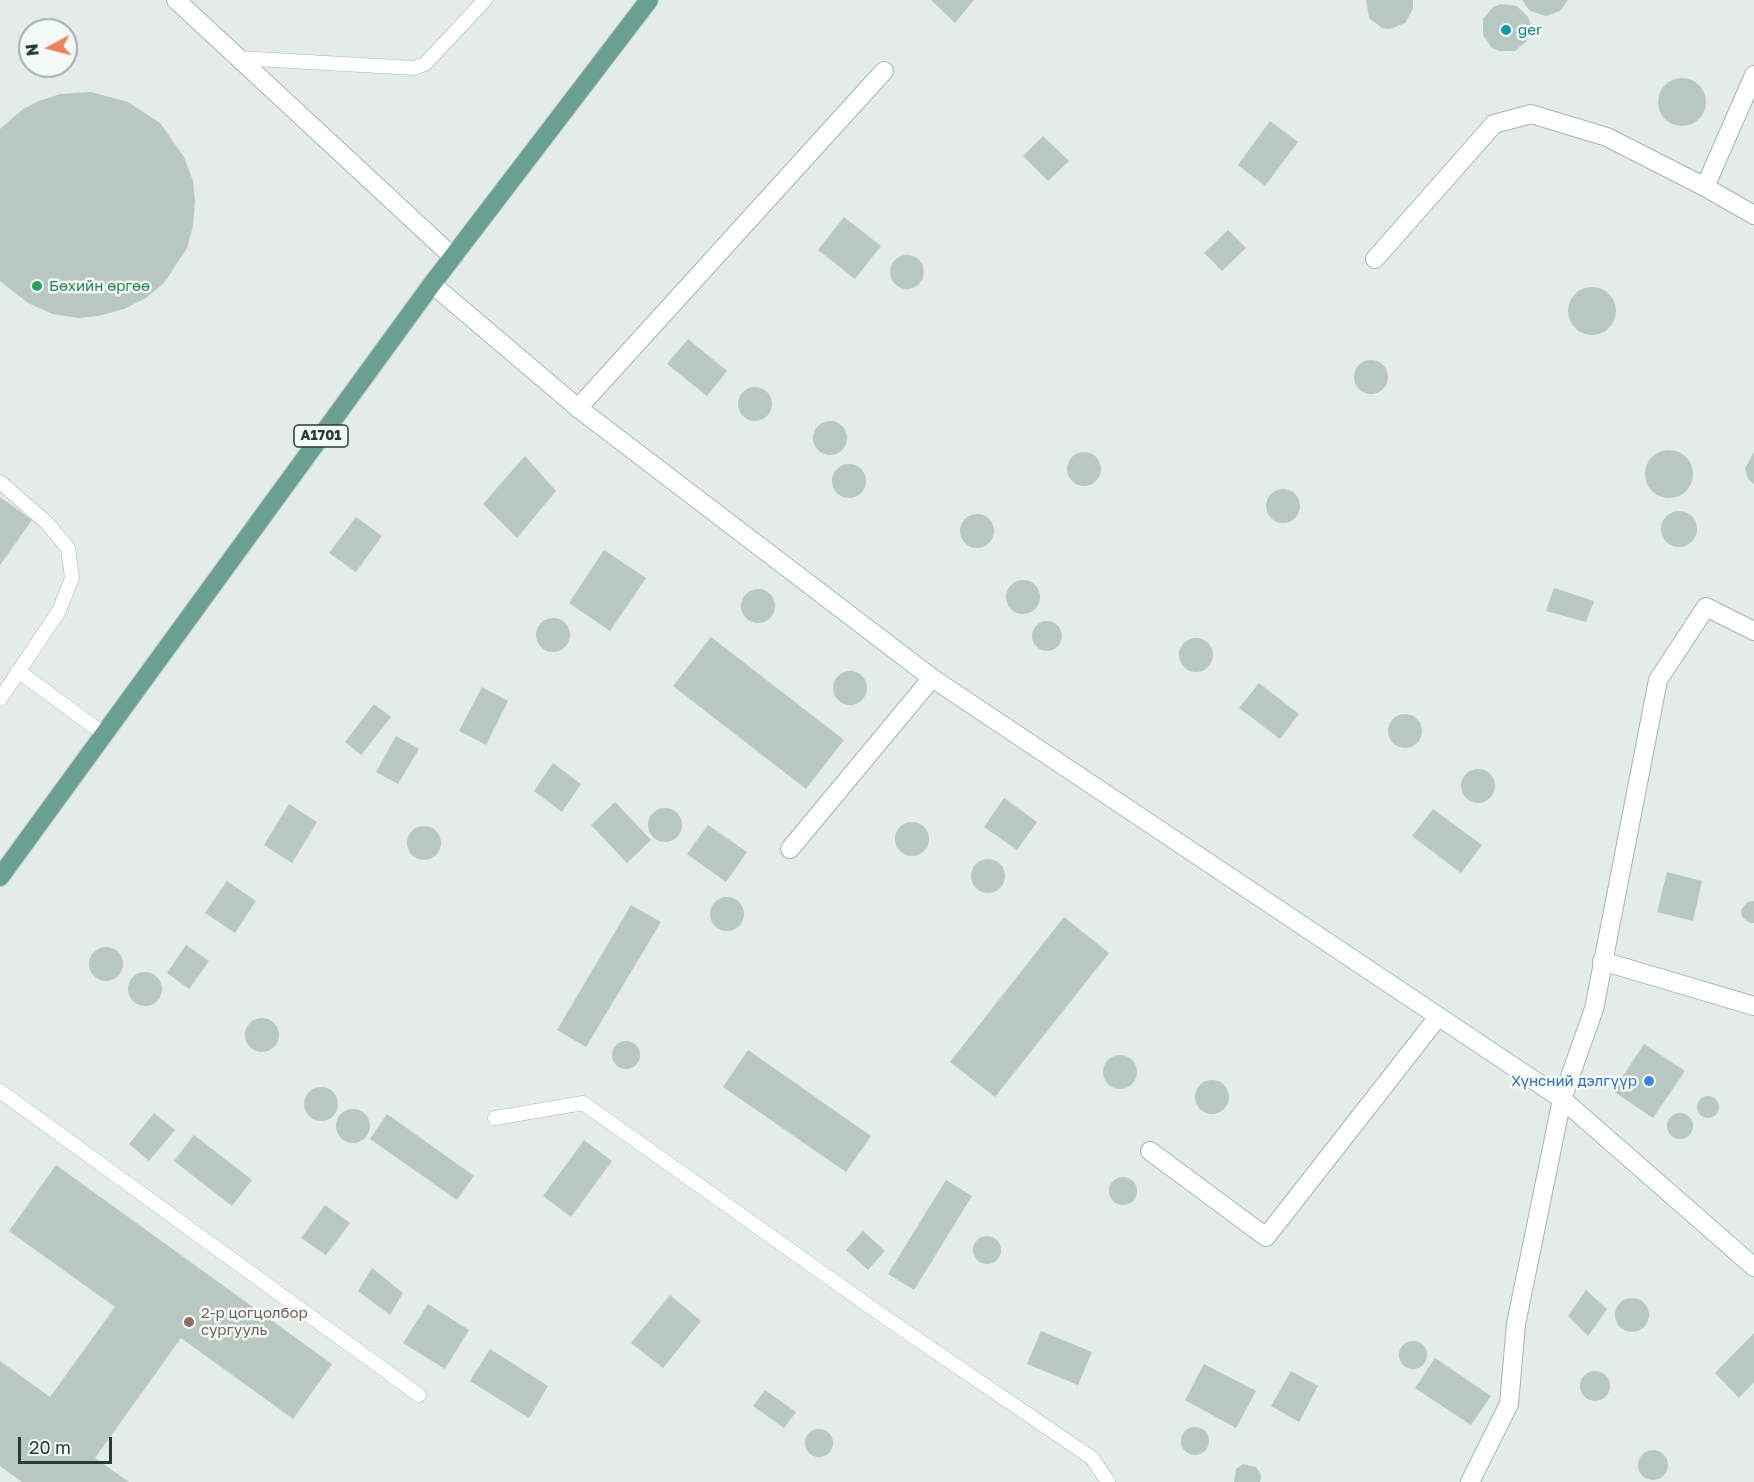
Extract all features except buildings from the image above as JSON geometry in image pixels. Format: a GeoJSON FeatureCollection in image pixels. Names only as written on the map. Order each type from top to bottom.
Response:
{"type":"FeatureCollection","features":[{"type":"Feature","properties":{"kind":"main road","name":"A1701"},"geometry":{"type":"LineString","coordinates":[[0,877],[432,284],[649,0]]}},
{"type":"Feature","properties":{"kind":"street"},"geometry":{"type":"LineString","coordinates":[[176,0],[453,257]]}},
{"type":"Feature","properties":{"kind":"street"},"geometry":{"type":"LineString","coordinates":[[578,408],[884,71]]}},
{"type":"Feature","properties":{"kind":"street"},"geometry":{"type":"LineString","coordinates":[[1705,187],[1754,75]]}},
{"type":"Feature","properties":{"kind":"street"},"geometry":{"type":"LineString","coordinates":[[1375,259],[1494,123],[1531,114],[1607,137],[1754,214]]}},
{"type":"Feature","properties":{"kind":"street"},"geometry":{"type":"LineString","coordinates":[[432,284],[578,408],[932,678],[1562,1099],[1754,1267]]}},
{"type":"Feature","properties":{"kind":"street"},"geometry":{"type":"LineString","coordinates":[[1470,1482],[1509,1404],[1516,1324],[1562,1099],[1594,1010],[1658,680],[1706,607],[1754,631]]}},
{"type":"Feature","properties":{"kind":"street"},"geometry":{"type":"LineString","coordinates":[[790,849],[932,678]]}},
{"type":"Feature","properties":{"kind":"street"},"geometry":{"type":"LineString","coordinates":[[1602,961],[1754,1006]]}},
{"type":"Feature","properties":{"kind":"street"},"geometry":{"type":"LineString","coordinates":[[1150,1151],[1266,1237],[1438,1017]]}},
{"type":"Feature","properties":{"kind":"lane"},"geometry":{"type":"LineString","coordinates":[[238,58],[414,68],[425,64],[485,0]]}},
{"type":"Feature","properties":{"kind":"lane"},"geometry":{"type":"LineString","coordinates":[[0,482],[48,522],[68,548],[72,578],[59,611],[0,699]]}},
{"type":"Feature","properties":{"kind":"lane"},"geometry":{"type":"LineString","coordinates":[[18,671],[104,734]]}},
{"type":"Feature","properties":{"kind":"lane"},"geometry":{"type":"LineString","coordinates":[[0,1091],[419,1395]]}},
{"type":"Feature","properties":{"kind":"lane"},"geometry":{"type":"LineString","coordinates":[[495,1118],[583,1103],[886,1318],[1092,1458],[1108,1482]]}},
{"type":"Feature","properties":{"kind":"place","name":"ger"},"geometry":{"type":"Point","coordinates":[1506,30]}},
{"type":"Feature","properties":{"kind":"place","name":"Бөхийн өргөө"},"geometry":{"type":"Point","coordinates":[37,286]}},
{"type":"Feature","properties":{"kind":"place","name":"Хүнсний дэлгүүр"},"geometry":{"type":"Point","coordinates":[1649,1081]}},
{"type":"Feature","properties":{"kind":"place","name":"2-р цогцолбор сургууль"},"geometry":{"type":"Point","coordinates":[189,1322]}}]}
